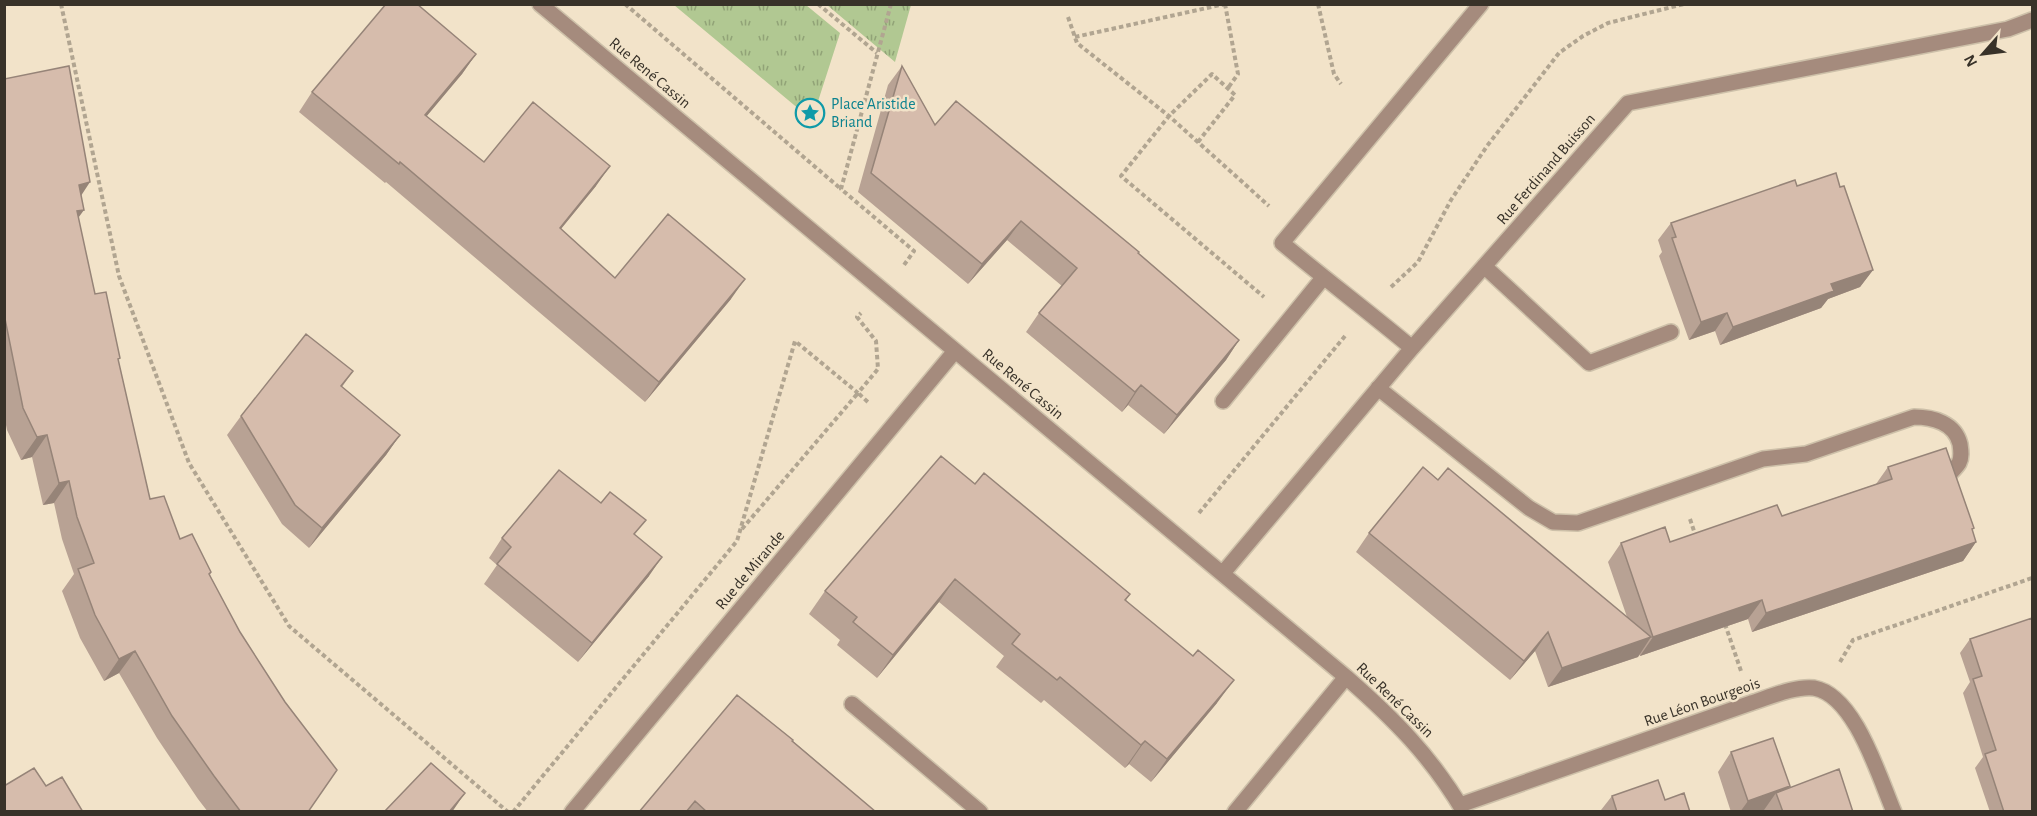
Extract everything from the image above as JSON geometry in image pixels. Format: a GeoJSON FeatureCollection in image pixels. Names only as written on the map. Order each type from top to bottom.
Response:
{"type":"FeatureCollection","features":[{"type":"Feature","properties":{"kind":"street","name":"Rue René Cassin"},"geometry":{"type":"LineString","coordinates":[[540,4],[1346,677],[1386,712],[1424,753],[1462,808]]}},
{"type":"Feature","properties":{"kind":"street"},"geometry":{"type":"LineString","coordinates":[[1412,348],[1282,243],[1481,4]]}},
{"type":"Feature","properties":{"kind":"street","name":"Rue Ferdinand Buisson"},"geometry":{"type":"LineString","coordinates":[[1223,573],[1412,348],[1628,103],[2008,29],[2032,20]]}},
{"type":"Feature","properties":{"kind":"street"},"geometry":{"type":"LineString","coordinates":[[1484,266],[1589,363],[1671,332]]}},
{"type":"Feature","properties":{"kind":"street"},"geometry":{"type":"LineString","coordinates":[[1223,401],[1323,278]]}},
{"type":"Feature","properties":{"kind":"street","name":"Rue de Mirande"},"geometry":{"type":"LineString","coordinates":[[572,812],[956,351]]}},
{"type":"Feature","properties":{"kind":"street"},"geometry":{"type":"LineString","coordinates":[[1378,388],[1529,508],[1553,522],[1578,523],[1763,459],[1806,454],[1914,417],[1939,420],[1951,428],[1959,438],[1962,452],[1959,464],[1946,478]]}},
{"type":"Feature","properties":{"kind":"street"},"geometry":{"type":"LineString","coordinates":[[1235,812],[1346,677]]}},
{"type":"Feature","properties":{"kind":"street","name":"Rue Léon Bourgeois"},"geometry":{"type":"LineString","coordinates":[[1462,808],[1751,703],[1799,689],[1812,688],[1824,691]]}},
{"type":"Feature","properties":{"kind":"street"},"geometry":{"type":"LineString","coordinates":[[1824,691],[1834,698],[1853,719],[1894,812]]}},
{"type":"Feature","properties":{"kind":"street"},"geometry":{"type":"LineString","coordinates":[[852,704],[980,812]]}},
{"type":"Feature","properties":{"kind":"path"},"geometry":{"type":"LineString","coordinates":[[61,4],[119,276],[189,463],[288,626],[508,812]]}},
{"type":"Feature","properties":{"kind":"path"},"geometry":{"type":"LineString","coordinates":[[625,4],[915,250],[884,291],[857,317],[876,341],[878,369],[741,530]]}},
{"type":"Feature","properties":{"kind":"path"},"geometry":{"type":"LineString","coordinates":[[818,4],[877,53]]}},
{"type":"Feature","properties":{"kind":"path"},"geometry":{"type":"LineString","coordinates":[[841,189],[891,4]]}},
{"type":"Feature","properties":{"kind":"path"},"geometry":{"type":"LineString","coordinates":[[1075,37],[1225,4],[1238,74],[1228,88]]}},
{"type":"Feature","properties":{"kind":"path"},"geometry":{"type":"LineString","coordinates":[[1318,4],[1334,74],[1341,84]]}},
{"type":"Feature","properties":{"kind":"path"},"geometry":{"type":"LineString","coordinates":[[1179,537],[1366,310],[1418,262],[1451,200],[1487,146],[1560,52],[1583,36],[1608,23],[1684,4]]}},
{"type":"Feature","properties":{"kind":"path"},"geometry":{"type":"LineString","coordinates":[[1068,17],[1077,44],[1169,116],[1294,228]]}},
{"type":"Feature","properties":{"kind":"path"},"geometry":{"type":"LineString","coordinates":[[1198,142],[1235,95],[1212,74],[1169,116],[1121,176],[1267,300],[1300,258]]}},
{"type":"Feature","properties":{"kind":"path"},"geometry":{"type":"LineString","coordinates":[[513,812],[737,541],[795,341],[895,425]]}},
{"type":"Feature","properties":{"kind":"path"},"geometry":{"type":"LineString","coordinates":[[1680,489],[1699,545]]}},
{"type":"Feature","properties":{"kind":"path"},"geometry":{"type":"LineString","coordinates":[[1824,691],[1853,640],[2032,578]]}},
{"type":"Feature","properties":{"kind":"path"},"geometry":{"type":"LineString","coordinates":[[1721,613],[1751,703]]}},
{"type":"Feature","properties":{"kind":"green space"},"geometry":{"type":"Polygon","coordinates":[[[674,5],[806,5],[840,33],[812,120],[674,5]]]}},
{"type":"Feature","properties":{"kind":"green space"},"geometry":{"type":"Polygon","coordinates":[[[827,5],[911,5],[895,62],[827,5]]]}},
{"type":"Feature","properties":{"kind":"building"},"geometry":{"type":"Polygon","coordinates":[[[386,4],[417,4],[476,54],[425,115],[484,162],[533,102],[610,166],[560,228],[615,278],[668,214],[745,279],[659,382],[400,162],[399,164],[312,92],[386,4]]]}},
{"type":"Feature","properties":{"kind":"building"},"geometry":{"type":"Polygon","coordinates":[[[69,66],[90,182],[79,185],[84,210],[77,211],[95,294],[106,292],[120,358],[118,359],[150,499],[164,496],[180,539],[192,534],[211,572],[209,574],[240,632],[285,702],[337,770],[308,812],[241,812],[172,716],[135,651],[119,659],[95,615],[78,569],[94,563],[77,517],[69,481],[59,483],[47,435],[37,437],[23,408],[4,314],[4,79],[69,66]]]}},
{"type":"Feature","properties":{"kind":"building"},"geometry":{"type":"Polygon","coordinates":[[[902,66],[935,125],[956,101],[1139,252],[1239,340],[1177,415],[1141,385],[1135,392],[1039,313],[1077,268],[1021,221],[982,264],[871,173],[902,66]]]}},
{"type":"Feature","properties":{"kind":"building"},"geometry":{"type":"Polygon","coordinates":[[[1836,173],[1840,187],[1844,186],[1873,270],[1831,284],[1834,291],[1733,327],[1727,313],[1701,322],[1672,238],[1676,237],[1671,223],[1795,180],[1797,186],[1836,173]]]}},
{"type":"Feature","properties":{"kind":"building"},"geometry":{"type":"Polygon","coordinates":[[[306,334],[353,371],[341,386],[400,435],[322,528],[295,505],[241,416],[306,334]]]}},
{"type":"Feature","properties":{"kind":"building"},"geometry":{"type":"Polygon","coordinates":[[[1946,448],[1974,528],[1972,529],[1976,542],[1766,613],[1762,600],[1653,637],[1621,543],[1665,527],[1670,542],[1777,505],[1782,516],[1892,479],[1888,467],[1946,448]]]}},
{"type":"Feature","properties":{"kind":"building"},"geometry":{"type":"Polygon","coordinates":[[[941,456],[975,484],[984,473],[1130,594],[1125,600],[1193,656],[1198,650],[1234,680],[1167,759],[1145,741],[1141,745],[1060,677],[1057,680],[1012,644],[1020,634],[955,579],[893,655],[853,622],[857,617],[825,591],[941,456]]]}},
{"type":"Feature","properties":{"kind":"building"},"geometry":{"type":"Polygon","coordinates":[[[1423,467],[1438,480],[1448,468],[1651,637],[1562,668],[1548,632],[1524,661],[1369,533],[1423,467]]]}},
{"type":"Feature","properties":{"kind":"building"},"geometry":{"type":"Polygon","coordinates":[[[559,470],[601,503],[610,492],[646,520],[634,534],[662,557],[592,643],[497,564],[511,547],[502,538],[559,470]]]}},
{"type":"Feature","properties":{"kind":"building"},"geometry":{"type":"Polygon","coordinates":[[[2032,618],[2032,812],[2004,812],[1985,754],[1996,750],[1973,679],[1982,676],[1970,639],[2032,618]]]}},
{"type":"Feature","properties":{"kind":"building"},"geometry":{"type":"Polygon","coordinates":[[[737,695],[876,812],[707,812],[695,801],[686,812],[639,812],[737,695]]]}},
{"type":"Feature","properties":{"kind":"building"},"geometry":{"type":"Polygon","coordinates":[[[1773,738],[1790,786],[1748,801],[1731,752],[1773,738]]]}},
{"type":"Feature","properties":{"kind":"building"},"geometry":{"type":"Polygon","coordinates":[[[431,763],[465,793],[449,812],[384,812],[431,763]]]}},
{"type":"Feature","properties":{"kind":"building"},"geometry":{"type":"Polygon","coordinates":[[[34,768],[46,786],[62,777],[83,812],[4,812],[4,786],[34,768]]]}},
{"type":"Feature","properties":{"kind":"building"},"geometry":{"type":"Polygon","coordinates":[[[1839,769],[1853,812],[1783,812],[1776,793],[1839,769]]]}},
{"type":"Feature","properties":{"kind":"building"},"geometry":{"type":"Polygon","coordinates":[[[1658,780],[1665,800],[1684,793],[1690,812],[1617,812],[1612,796],[1658,780]]]}},
{"type":"Feature","properties":{"kind":"place","name":"Place Aristide Briand"},"geometry":{"type":"Point","coordinates":[810,113]}}]}
